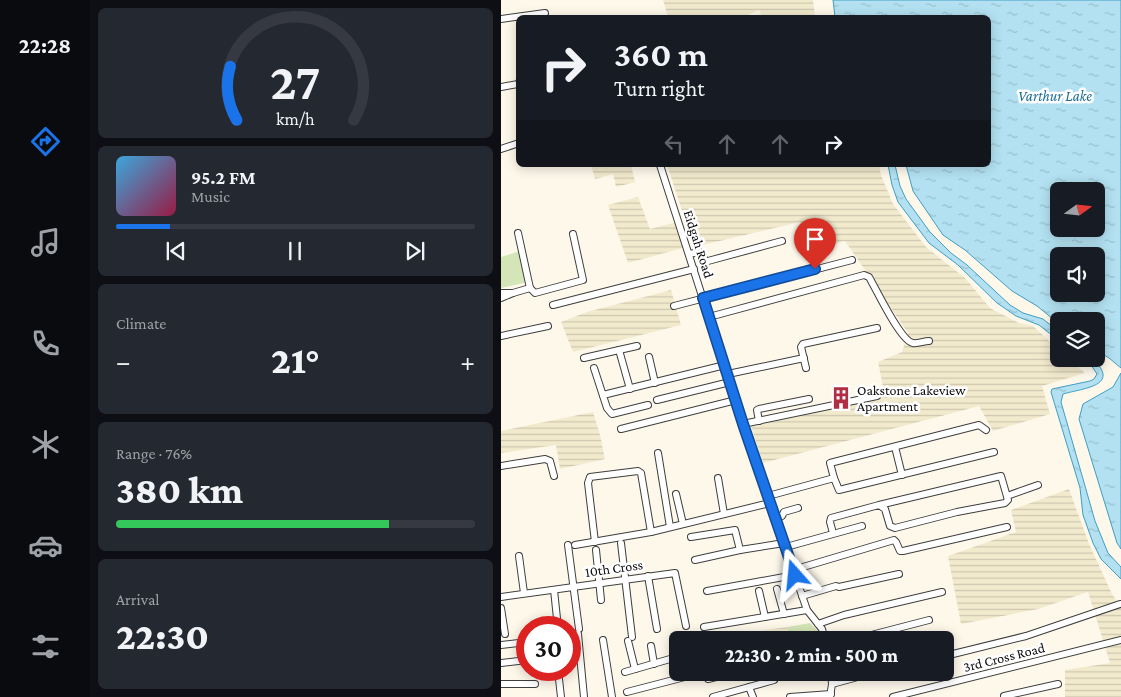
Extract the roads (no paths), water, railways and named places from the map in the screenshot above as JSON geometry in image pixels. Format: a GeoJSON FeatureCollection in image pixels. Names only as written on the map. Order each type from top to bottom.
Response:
{"type":"FeatureCollection","features":[{"type":"Feature","properties":{"kind":"street"},"geometry":{"type":"LineString","coordinates":[[530,15],[545,13]]}},
{"type":"Feature","properties":{"kind":"street"},"geometry":{"type":"LineString","coordinates":[[501,19],[516,17]]}},
{"type":"Feature","properties":{"kind":"street"},"geometry":{"type":"LineString","coordinates":[[501,87],[516,84]]}},
{"type":"Feature","properties":{"kind":"street"},"geometry":{"type":"LineString","coordinates":[[501,149],[516,144]]}},
{"type":"Feature","properties":{"kind":"street","name":"Eidgah Road"},"geometry":{"type":"LineString","coordinates":[[661,167],[743,424],[802,596],[807,610],[823,631]]}},
{"type":"Feature","properties":{"kind":"street"},"geometry":{"type":"LineString","coordinates":[[519,233],[530,288],[535,293],[582,281],[573,234]]}},
{"type":"Feature","properties":{"kind":"street"},"geometry":{"type":"LineString","coordinates":[[689,254],[700,252],[705,260],[708,261],[781,241]]}},
{"type":"Feature","properties":{"kind":"street"},"geometry":{"type":"LineString","coordinates":[[674,306],[852,260]]}},
{"type":"Feature","properties":{"kind":"street"},"geometry":{"type":"LineString","coordinates":[[553,305],[694,269]]}},
{"type":"Feature","properties":{"kind":"street"},"geometry":{"type":"LineString","coordinates":[[709,317],[864,275],[869,278],[897,327],[907,340],[914,344],[929,341]]}},
{"type":"Feature","properties":{"kind":"street"},"geometry":{"type":"LineString","coordinates":[[501,294],[530,288]]}},
{"type":"Feature","properties":{"kind":"street"},"geometry":{"type":"LineString","coordinates":[[501,298],[513,292]]}},
{"type":"Feature","properties":{"kind":"street"},"geometry":{"type":"LineString","coordinates":[[501,336],[548,326]]}},
{"type":"Feature","properties":{"kind":"street"},"geometry":{"type":"LineString","coordinates":[[807,368],[801,347],[803,344],[877,328]]}},
{"type":"Feature","properties":{"kind":"street"},"geometry":{"type":"LineString","coordinates":[[584,358],[637,346]]}},
{"type":"Feature","properties":{"kind":"street"},"geometry":{"type":"LineString","coordinates":[[619,350],[629,389]]}},
{"type":"Feature","properties":{"kind":"street"},"geometry":{"type":"LineString","coordinates":[[649,357],[655,383]]}},
{"type":"Feature","properties":{"kind":"street"},"geometry":{"type":"LineString","coordinates":[[728,374],[804,358]]}},
{"type":"Feature","properties":{"kind":"street"},"geometry":{"type":"LineString","coordinates":[[603,395],[725,364]]}},
{"type":"Feature","properties":{"kind":"street"},"geometry":{"type":"LineString","coordinates":[[595,368],[607,408],[612,414],[648,405]]}},
{"type":"Feature","properties":{"kind":"street"},"geometry":{"type":"LineString","coordinates":[[657,400],[730,382]]}},
{"type":"Feature","properties":{"kind":"street"},"geometry":{"type":"LineString","coordinates":[[743,424],[877,396]]}},
{"type":"Feature","properties":{"kind":"street"},"geometry":{"type":"LineString","coordinates":[[759,421],[757,410],[759,409],[809,399]]}},
{"type":"Feature","properties":{"kind":"street"},"geometry":{"type":"LineString","coordinates":[[621,429],[736,400]]}},
{"type":"Feature","properties":{"kind":"street"},"geometry":{"type":"LineString","coordinates":[[987,430],[979,425],[830,464],[839,490],[994,452]]}},
{"type":"Feature","properties":{"kind":"street"},"geometry":{"type":"LineString","coordinates":[[895,446],[902,475]]}},
{"type":"Feature","properties":{"kind":"street"},"geometry":{"type":"LineString","coordinates":[[658,453],[670,527]]}},
{"type":"Feature","properties":{"kind":"street"},"geometry":{"type":"LineString","coordinates":[[501,466],[545,459],[550,461],[554,476]]}},
{"type":"Feature","properties":{"kind":"street"},"geometry":{"type":"LineString","coordinates":[[595,542],[588,483],[590,477],[633,471],[641,473],[651,532]]}},
{"type":"Feature","properties":{"kind":"street"},"geometry":{"type":"LineString","coordinates":[[833,533],[829,522],[831,518],[879,505],[1001,476],[1008,500],[1005,503],[957,512],[895,528],[890,526],[885,509],[879,505]]}},
{"type":"Feature","properties":{"kind":"street"},"geometry":{"type":"LineString","coordinates":[[718,478],[724,514]]}},
{"type":"Feature","properties":{"kind":"street"},"geometry":{"type":"LineString","coordinates":[[584,697],[573,586],[572,545],[651,532],[724,514],[834,478]]}},
{"type":"Feature","properties":{"kind":"street"},"geometry":{"type":"LineString","coordinates":[[1007,496],[1038,485]]}},
{"type":"Feature","properties":{"kind":"street"},"geometry":{"type":"LineString","coordinates":[[677,494],[683,524]]}},
{"type":"Feature","properties":{"kind":"street"},"geometry":{"type":"LineString","coordinates":[[776,519],[782,516],[784,512],[798,508]]}},
{"type":"Feature","properties":{"kind":"street"},"geometry":{"type":"LineString","coordinates":[[695,560],[740,550],[785,545],[862,526]]}},
{"type":"Feature","properties":{"kind":"street"},"geometry":{"type":"LineString","coordinates":[[707,591],[794,572],[894,540],[900,551],[903,551],[1007,527]]}},
{"type":"Feature","properties":{"kind":"street"},"geometry":{"type":"LineString","coordinates":[[691,537],[735,530],[740,550]]}},
{"type":"Feature","properties":{"kind":"street"},"geometry":{"type":"LineString","coordinates":[[621,543],[630,639],[635,669]]}},
{"type":"Feature","properties":{"kind":"street"},"geometry":{"type":"LineString","coordinates":[[596,550],[601,600]]}},
{"type":"Feature","properties":{"kind":"street"},"geometry":{"type":"LineString","coordinates":[[519,556],[524,593]]}},
{"type":"Feature","properties":{"kind":"street","name":"10th Cross"},"geometry":{"type":"LineString","coordinates":[[501,597],[675,573],[686,626]]}},
{"type":"Feature","properties":{"kind":"street"},"geometry":{"type":"LineString","coordinates":[[802,596],[836,586],[839,587],[899,574]]}},
{"type":"Feature","properties":{"kind":"street"},"geometry":{"type":"LineString","coordinates":[[648,576],[657,629]]}},
{"type":"Feature","properties":{"kind":"street"},"geometry":{"type":"LineString","coordinates":[[777,589],[784,614]]}},
{"type":"Feature","properties":{"kind":"street"},"geometry":{"type":"LineString","coordinates":[[554,590],[557,616]]}},
{"type":"Feature","properties":{"kind":"street"},"geometry":{"type":"LineString","coordinates":[[759,591],[765,617]]}},
{"type":"Feature","properties":{"kind":"street"},"geometry":{"type":"LineString","coordinates":[[818,624],[844,615],[942,592]]}},
{"type":"Feature","properties":{"kind":"street"},"geometry":{"type":"LineString","coordinates":[[954,654],[1026,636],[1120,604]]}},
{"type":"Feature","properties":{"kind":"street"},"geometry":{"type":"LineString","coordinates":[[501,608],[505,634]]}},
{"type":"Feature","properties":{"kind":"street"},"geometry":{"type":"LineString","coordinates":[[704,627],[807,610]]}},
{"type":"Feature","properties":{"kind":"street"},"geometry":{"type":"LineString","coordinates":[[887,631],[929,620]]}},
{"type":"Feature","properties":{"kind":"street"},"geometry":{"type":"LineString","coordinates":[[603,640],[612,697]]}},
{"type":"Feature","properties":{"kind":"street","name":"3rd Cross Road"},"geometry":{"type":"LineString","coordinates":[[893,697],[1121,640]]}},
{"type":"Feature","properties":{"kind":"street"},"geometry":{"type":"LineString","coordinates":[[501,645],[516,643]]}},
{"type":"Feature","properties":{"kind":"street"},"geometry":{"type":"LineString","coordinates":[[651,646],[654,664]]}},
{"type":"Feature","properties":{"kind":"street"},"geometry":{"type":"LineString","coordinates":[[625,672],[669,659]]}},
{"type":"Feature","properties":{"kind":"street"},"geometry":{"type":"LineString","coordinates":[[501,663],[516,661]]}},
{"type":"Feature","properties":{"kind":"street"},"geometry":{"type":"LineString","coordinates":[[559,681],[561,697]]}},
{"type":"Feature","properties":{"kind":"street"},"geometry":{"type":"LineString","coordinates":[[627,692],[670,681]]}},
{"type":"Feature","properties":{"kind":"street"},"geometry":{"type":"LineString","coordinates":[[713,697],[728,695],[770,681]]}},
{"type":"Feature","properties":{"kind":"street"},"geometry":{"type":"LineString","coordinates":[[790,697],[830,696],[832,681]]}},
{"type":"Feature","properties":{"kind":"street"},"geometry":{"type":"LineString","coordinates":[[832,684],[843,681]]}},
{"type":"Feature","properties":{"kind":"street"},"geometry":{"type":"LineString","coordinates":[[501,684],[535,684]]}},
{"type":"Feature","properties":{"kind":"street"},"geometry":{"type":"LineString","coordinates":[[1003,697],[1058,684]]}},
{"type":"Feature","properties":{"kind":"street"},"geometry":{"type":"LineString","coordinates":[[749,687],[753,697]]}},
{"type":"Feature","properties":{"kind":"water","name":"Varthur Lake"},"geometry":{"type":"Polygon","coordinates":[[[833,0],[1121,0],[1121,368],[1105,356],[1105,312],[1050,312],[1050,317],[1012,291],[965,250],[943,235],[913,191],[907,167],[991,167],[991,15],[835,15],[833,0]]]}},
{"type":"Feature","properties":{"kind":"water"},"geometry":{"type":"Polygon","coordinates":[[[888,167],[895,167],[900,186],[906,199],[930,232],[1010,305],[1023,313],[1043,319],[1050,325],[1050,334],[1039,325],[1016,316],[997,303],[958,265],[929,243],[898,202],[888,167]]]}},
{"type":"Feature","properties":{"kind":"water"},"geometry":{"type":"Polygon","coordinates":[[[1092,367],[1101,368],[1103,375],[1101,380],[1089,387],[1063,394],[1061,402],[1095,521],[1108,553],[1121,567],[1121,579],[1101,559],[1093,543],[1083,515],[1080,488],[1051,392],[1052,389],[1090,381],[1097,374],[1092,367]]]}},
{"type":"Feature","properties":{"kind":"water"},"geometry":{"type":"Polygon","coordinates":[[[1121,373],[1121,549],[1117,543],[1079,419],[1083,404],[1113,387],[1121,373]]]}},
{"type":"Feature","properties":{"kind":"place","name":"Oakstone Lakeview Apartment"},"geometry":{"type":"Point","coordinates":[841,398]}}]}
